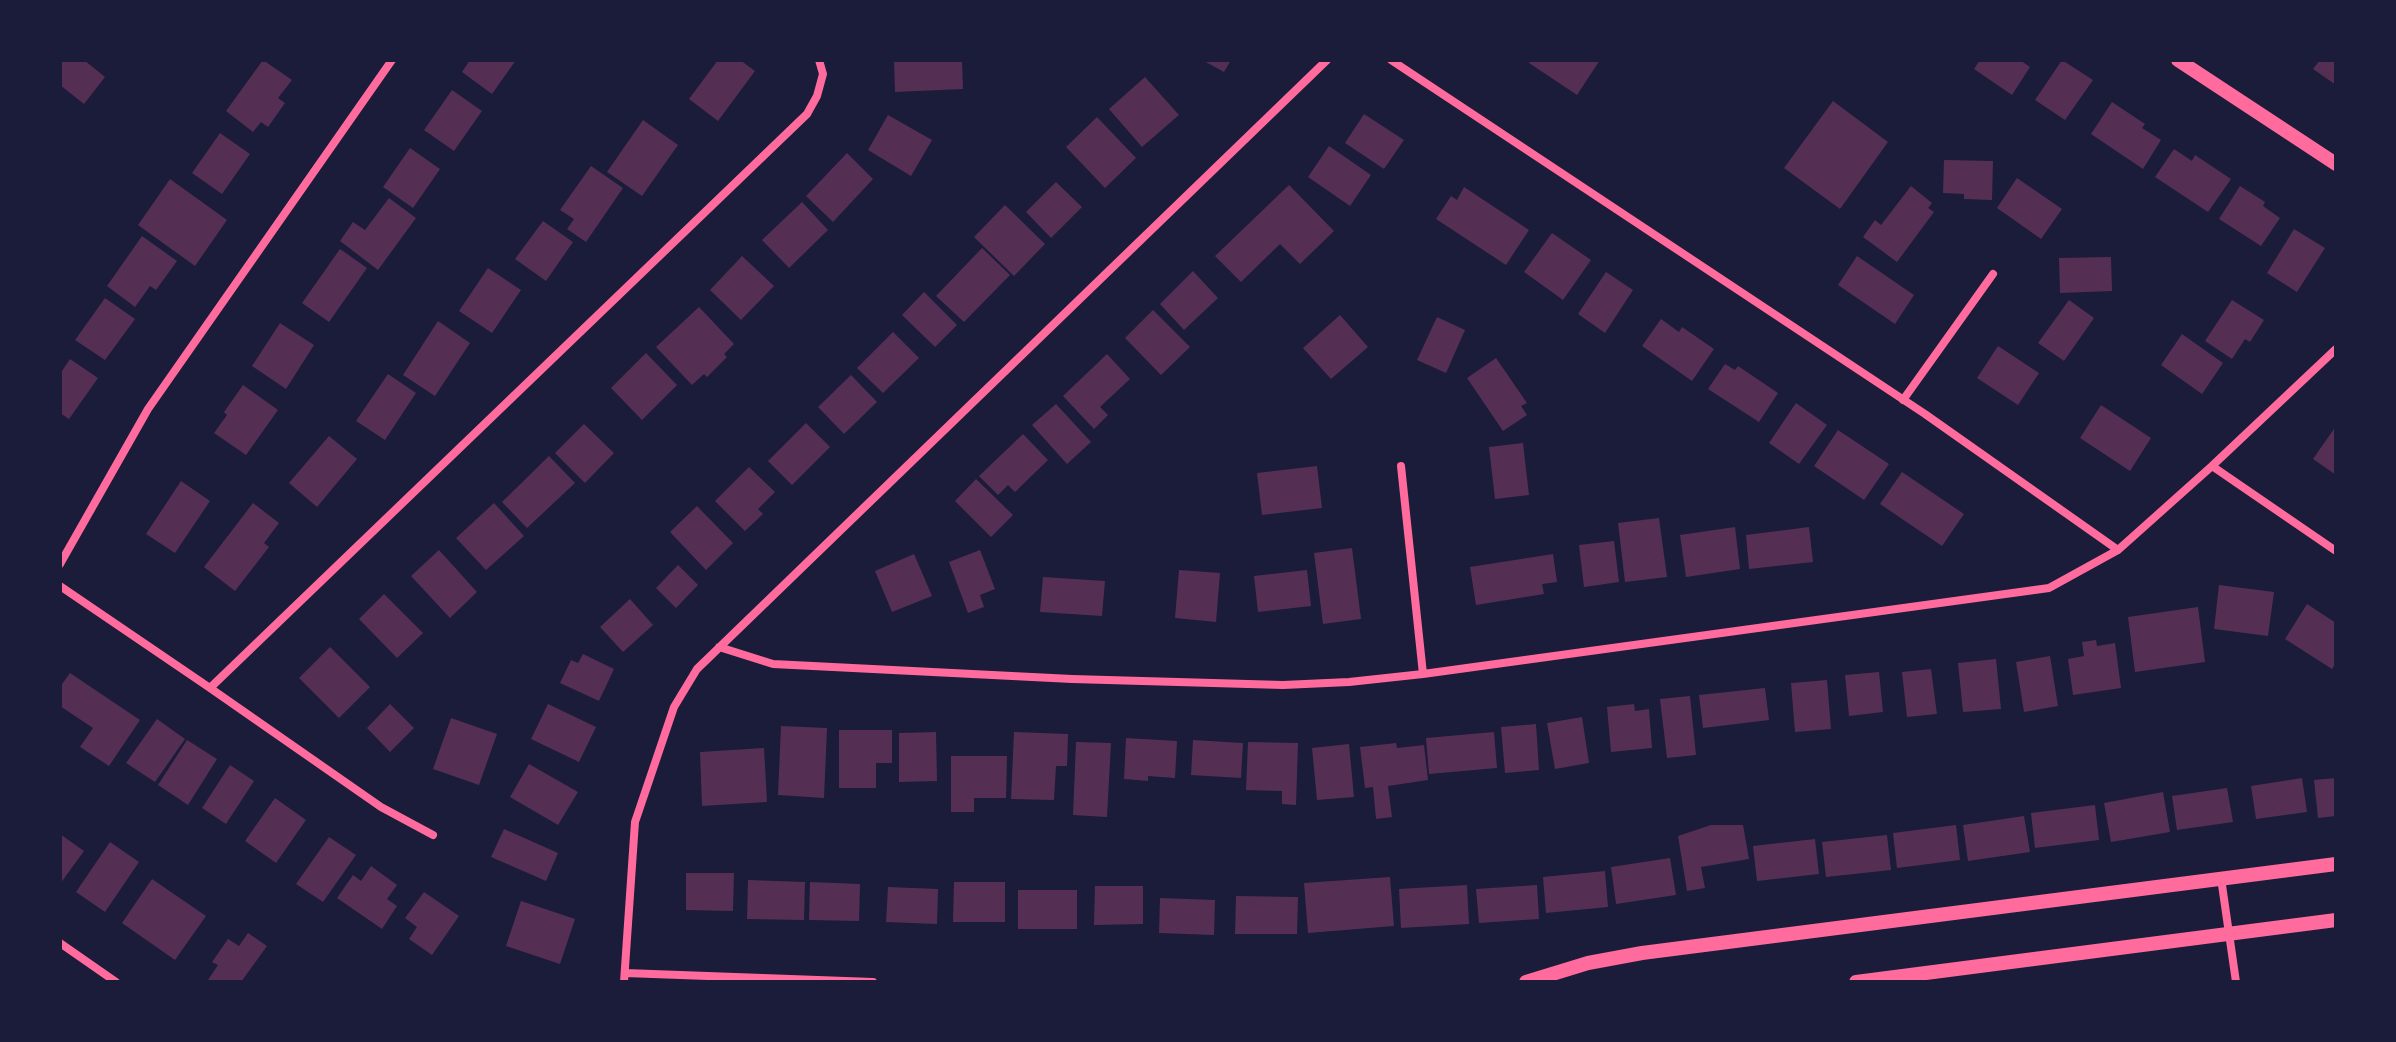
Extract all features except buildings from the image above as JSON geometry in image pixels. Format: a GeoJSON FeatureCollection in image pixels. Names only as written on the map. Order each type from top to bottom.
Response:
{"type":"FeatureCollection","features":[{"type":"Feature","properties":{"kind":"street"},"geometry":{"type":"LineString","coordinates":[[60,564],[148,409],[392,60]]}},
{"type":"Feature","properties":{"kind":"street"},"geometry":{"type":"LineString","coordinates":[[210,688],[807,114],[817,96],[823,74],[819,60]]}},
{"type":"Feature","properties":{"kind":"street"},"geometry":{"type":"LineString","coordinates":[[873,982],[624,977],[635,822],[682,689],[719,647],[1327,60]]}},
{"type":"Feature","properties":{"kind":"street"},"geometry":{"type":"LineString","coordinates":[[1391,60],[1903,400],[2118,550]]}},
{"type":"Feature","properties":{"kind":"street"},"geometry":{"type":"LineString","coordinates":[[2178,60],[2336,164]]}},
{"type":"Feature","properties":{"kind":"street"},"geometry":{"type":"LineString","coordinates":[[1903,400],[1993,274]]}},
{"type":"Feature","properties":{"kind":"street"},"geometry":{"type":"LineString","coordinates":[[719,647],[773,664],[1072,679],[1283,685],[1423,674],[2049,588],[2118,550],[2336,349]]}},
{"type":"Feature","properties":{"kind":"street"},"geometry":{"type":"LineString","coordinates":[[1401,466],[1423,674]]}},
{"type":"Feature","properties":{"kind":"street"},"geometry":{"type":"LineString","coordinates":[[2212,466],[2336,551]]}},
{"type":"Feature","properties":{"kind":"street"},"geometry":{"type":"LineString","coordinates":[[60,586],[381,807],[433,835]]}},
{"type":"Feature","properties":{"kind":"street"},"geometry":{"type":"LineString","coordinates":[[1526,982],[1588,963],[1642,953],[2336,864]]}},
{"type":"Feature","properties":{"kind":"street"},"geometry":{"type":"LineString","coordinates":[[2221,878],[2236,982]]}},
{"type":"Feature","properties":{"kind":"street"},"geometry":{"type":"LineString","coordinates":[[1856,982],[2336,920]]}},
{"type":"Feature","properties":{"kind":"street"},"geometry":{"type":"LineString","coordinates":[[60,943],[116,982]]}}]}
